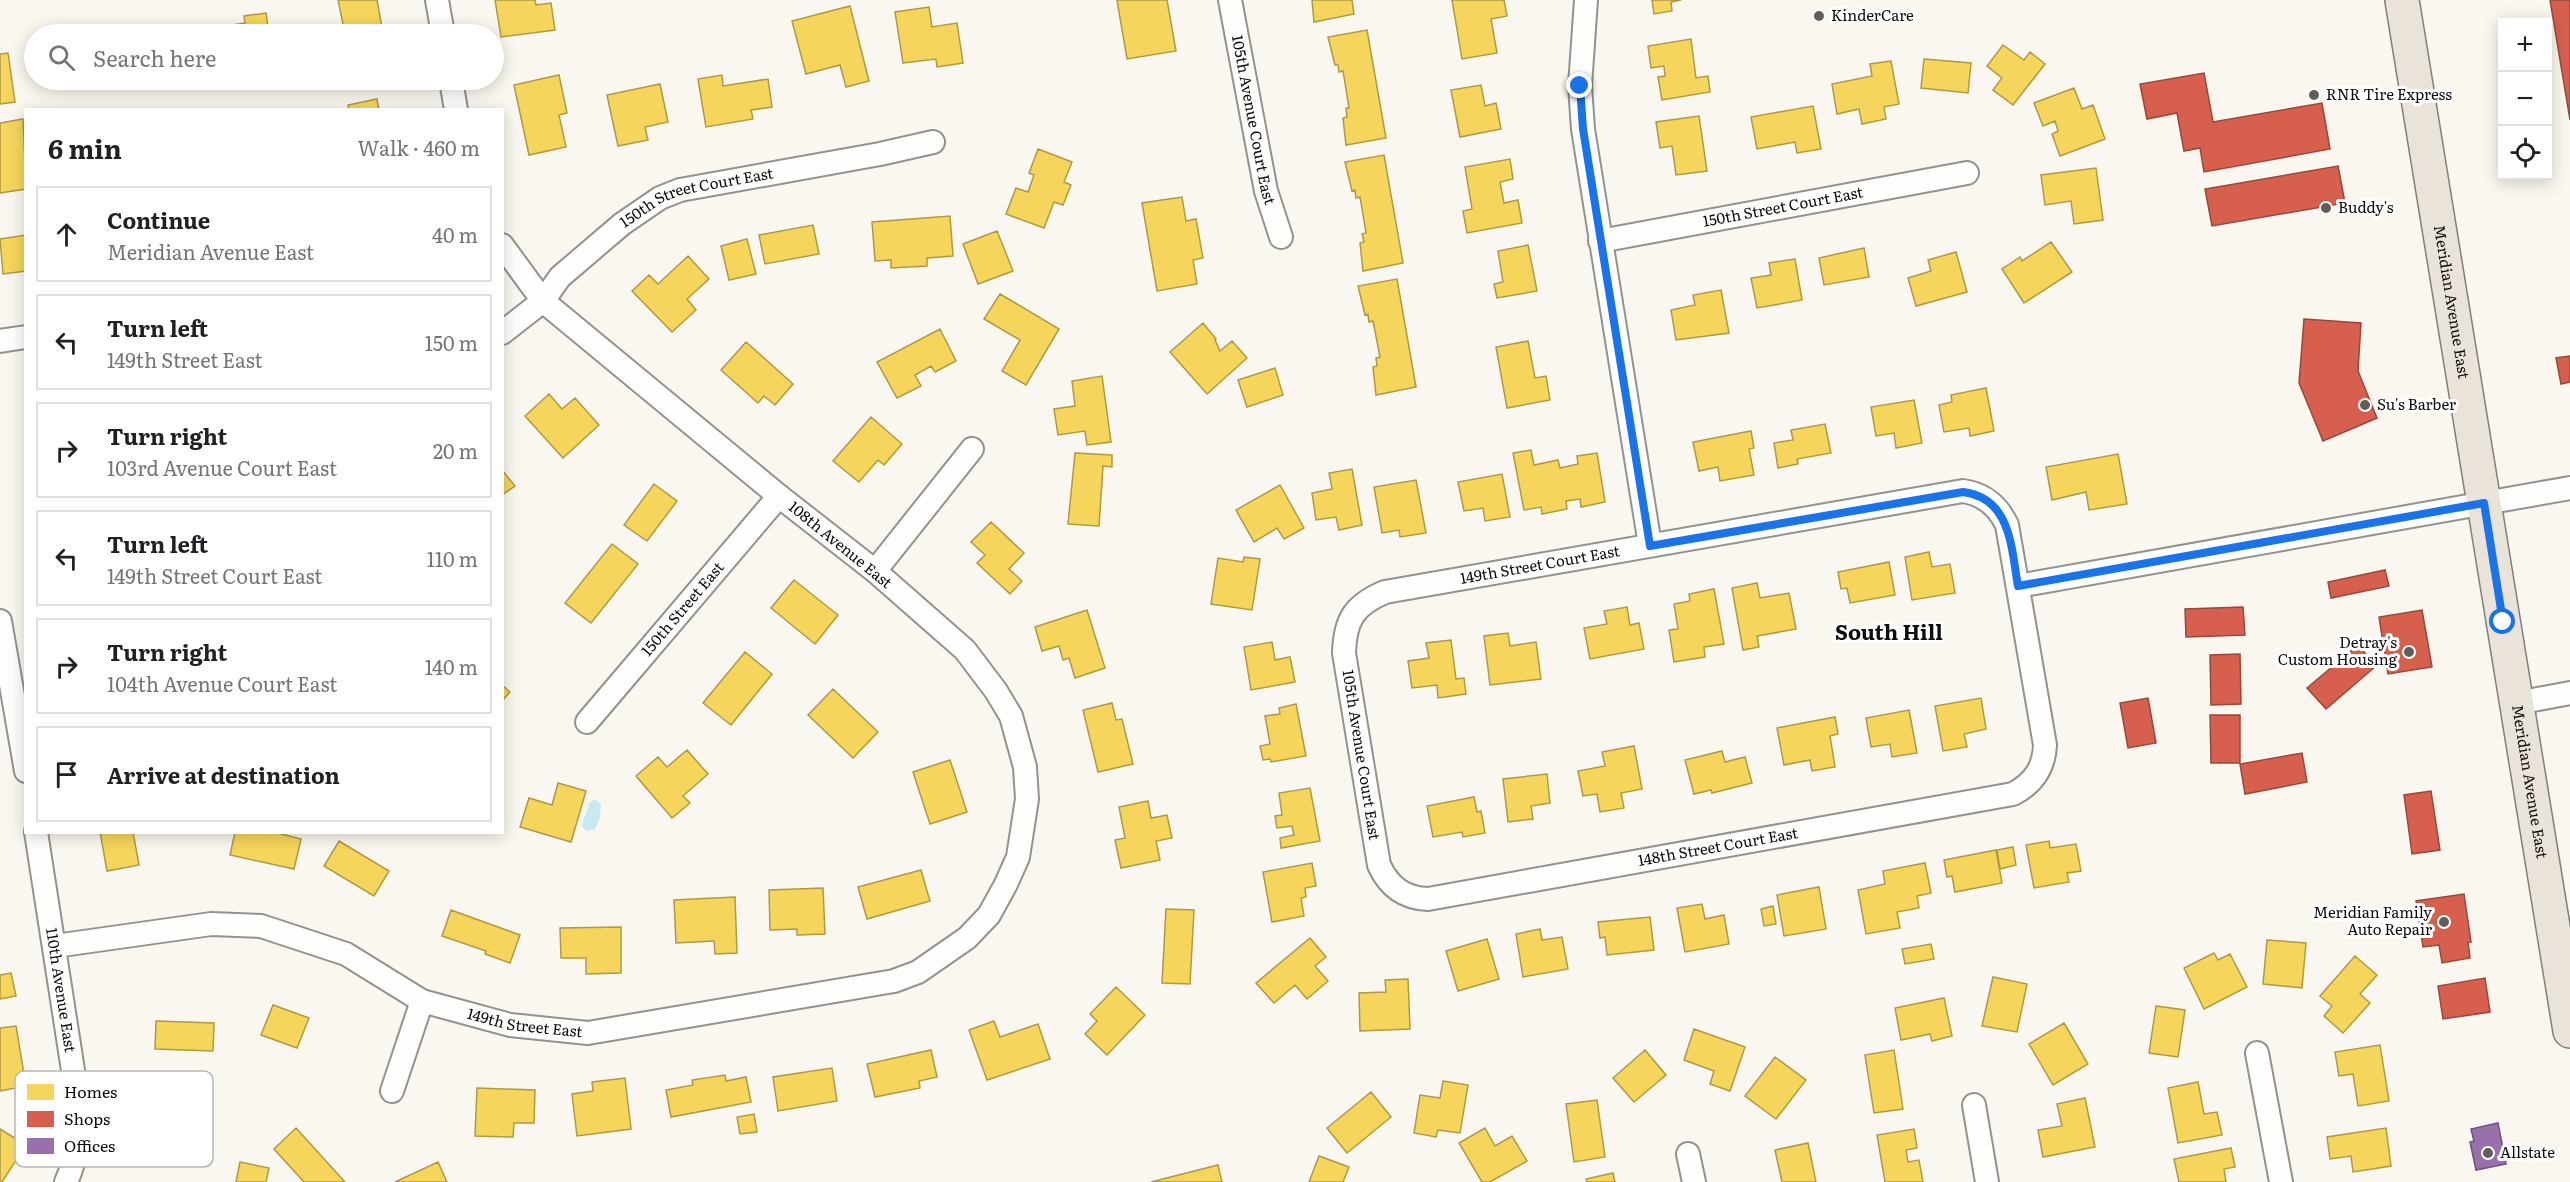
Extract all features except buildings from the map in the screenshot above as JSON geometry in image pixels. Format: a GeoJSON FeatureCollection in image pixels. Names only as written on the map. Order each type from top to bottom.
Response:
{"type":"FeatureCollection","features":[{"type":"Feature","properties":{"kind":"main road","name":"Meridian Avenue East"},"geometry":{"type":"LineString","coordinates":[[2402,0],[2570,1031]]}},
{"type":"Feature","properties":{"kind":"street"},"geometry":{"type":"LineString","coordinates":[[437,0],[441,24]]}},
{"type":"Feature","properties":{"kind":"street","name":"105th Avenue Court East"},"geometry":{"type":"LineString","coordinates":[[1230,0],[1266,191],[1281,237]]}},
{"type":"Feature","properties":{"kind":"street"},"geometry":{"type":"LineString","coordinates":[[1586,0],[1580,86],[1582,118],[1650,546]]}},
{"type":"Feature","properties":{"kind":"street"},"geometry":{"type":"LineString","coordinates":[[453,90],[456,108]]}},
{"type":"Feature","properties":{"kind":"street","name":"150th Street Court East"},"geometry":{"type":"LineString","coordinates":[[504,331],[543,301],[560,277],[622,224],[660,198],[680,190],[880,154],[933,142]]}},
{"type":"Feature","properties":{"kind":"street","name":"150th Street Court East"},"geometry":{"type":"LineString","coordinates":[[1600,241],[1967,173]]}},
{"type":"Feature","properties":{"kind":"street","name":"108th Avenue East"},"geometry":{"type":"LineString","coordinates":[[504,248],[543,301],[779,496],[875,571],[965,650],[1001,699],[1011,716],[1019,739],[1028,799],[1018,857],[989,915]]}},
{"type":"Feature","properties":{"kind":"street"},"geometry":{"type":"LineString","coordinates":[[0,341],[24,337]]}},
{"type":"Feature","properties":{"kind":"street"},"geometry":{"type":"LineString","coordinates":[[875,571],[972,449]]}},
{"type":"Feature","properties":{"kind":"street"},"geometry":{"type":"LineString","coordinates":[[2018,586],[2570,488]]}},
{"type":"Feature","properties":{"kind":"street","name":"149th Street Court East"},"geometry":{"type":"LineString","coordinates":[[1353,614],[1369,599],[1385,592],[1950,493],[1971,493],[1983,497],[1998,509],[2007,525],[2018,586]]}},
{"type":"Feature","properties":{"kind":"street","name":"150th Street East"},"geometry":{"type":"LineString","coordinates":[[587,722],[779,496]]}},
{"type":"Feature","properties":{"kind":"street","name":"148th Street Court East"},"geometry":{"type":"LineString","coordinates":[[1398,891],[1416,898],[1428,899],[2013,794],[2035,778],[2043,764],[2045,745],[2018,586]]}},
{"type":"Feature","properties":{"kind":"street","name":"105th Avenue Court East"},"geometry":{"type":"LineString","coordinates":[[1353,614],[1344,635],[1344,653],[1379,865],[1384,876],[1398,891]]}},
{"type":"Feature","properties":{"kind":"street"},"geometry":{"type":"LineString","coordinates":[[0,621],[17,674],[24,749]]}},
{"type":"Feature","properties":{"kind":"street"},"geometry":{"type":"LineString","coordinates":[[2517,703],[2570,693]]}},
{"type":"Feature","properties":{"kind":"street","name":"110th Avenue East"},"geometry":{"type":"LineString","coordinates":[[36,834],[73,1071]]}},
{"type":"Feature","properties":{"kind":"street","name":"149th Street East"},"geometry":{"type":"LineString","coordinates":[[55,946],[201,925],[261,926],[346,954],[422,1001],[510,1025],[588,1033],[894,981],[918,972],[948,952],[975,932],[989,915]]}},
{"type":"Feature","properties":{"kind":"street"},"geometry":{"type":"LineString","coordinates":[[392,1091],[422,1001]]}},
{"type":"Feature","properties":{"kind":"street"},"geometry":{"type":"LineString","coordinates":[[2258,1053],[2281,1182]]}},
{"type":"Feature","properties":{"kind":"street"},"geometry":{"type":"LineString","coordinates":[[1974,1105],[1987,1182]]}},
{"type":"Feature","properties":{"kind":"street"},"geometry":{"type":"LineString","coordinates":[[1688,1154],[1694,1182]]}},
{"type":"Feature","properties":{"kind":"street","name":"110th Avenue East"},"geometry":{"type":"LineString","coordinates":[[66,1182],[73,1167]]}},
{"type":"Feature","properties":{"kind":"water"},"geometry":{"type":"Polygon","coordinates":[[[595,799],[601,804],[600,817],[595,829],[587,831],[582,826],[589,803],[595,799]]]}},
{"type":"Feature","properties":{"kind":"place","name":"KinderCare"},"geometry":{"type":"Point","coordinates":[1819,16]}},
{"type":"Feature","properties":{"kind":"place","name":"RNR Tire Express"},"geometry":{"type":"Point","coordinates":[2314,95]}},
{"type":"Feature","properties":{"kind":"place","name":"Buddy's"},"geometry":{"type":"Point","coordinates":[2326,208]}},
{"type":"Feature","properties":{"kind":"place","name":"Su's Barber"},"geometry":{"type":"Point","coordinates":[2365,405]}},
{"type":"Feature","properties":{"kind":"place","name":"Detray's Custom Housing"},"geometry":{"type":"Point","coordinates":[2409,652]}},
{"type":"Feature","properties":{"kind":"place","name":"Meridian Family Auto Repair"},"geometry":{"type":"Point","coordinates":[2444,922]}},
{"type":"Feature","properties":{"kind":"place","name":"Allstate"},"geometry":{"type":"Point","coordinates":[2488,1153]}},
{"type":"Feature","properties":{"kind":"district","name":"South Hill"},"geometry":{"type":"Point","coordinates":[1889,633]}},
{"type":"Feature","properties":{"kind":"route"},"geometry":{"type":"LineString","coordinates":[[1580,86],[1583,129],[1600,241],[1650,546],[1963,492],[1983,497],[2002,514],[2007,525],[2018,586],[2484,503],[2503,622]]}}]}
